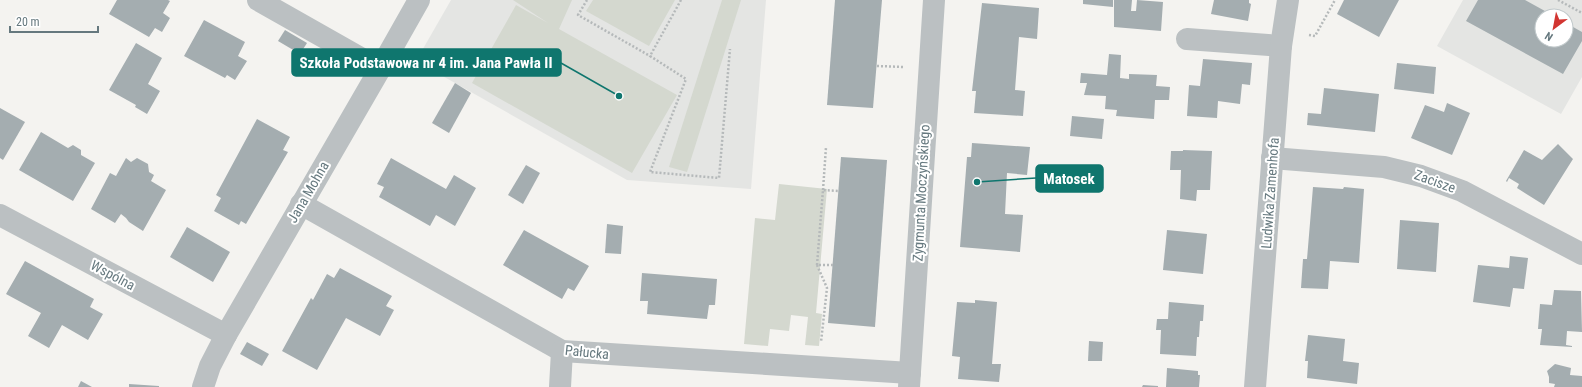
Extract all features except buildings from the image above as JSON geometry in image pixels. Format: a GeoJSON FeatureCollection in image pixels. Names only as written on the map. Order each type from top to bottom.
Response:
{"type":"FeatureCollection","features":[{"type":"Feature","properties":{"kind":"street"},"geometry":{"type":"LineString","coordinates":[[258,0],[380,69]]}},
{"type":"Feature","properties":{"kind":"street","name":"Jana Mohna"},"geometry":{"type":"LineString","coordinates":[[203,387],[210,366],[226,335],[419,0]]}},
{"type":"Feature","properties":{"kind":"street","name":"Zygmunta Moczyńskiego"},"geometry":{"type":"LineString","coordinates":[[909,380],[934,0]]}},
{"type":"Feature","properties":{"kind":"street","name":"Ludwika Zamenhofa"},"geometry":{"type":"LineString","coordinates":[[1255,387],[1282,39],[1288,0]]}},
{"type":"Feature","properties":{"kind":"street"},"geometry":{"type":"LineString","coordinates":[[1187,39],[1282,39]]}},
{"type":"Feature","properties":{"kind":"street","name":"Zacisze"},"geometry":{"type":"LineString","coordinates":[[1272,158],[1384,167],[1421,176],[1462,191],[1582,254]]}},
{"type":"Feature","properties":{"kind":"street","name":"Pałucka"},"geometry":{"type":"LineString","coordinates":[[301,204],[562,351],[909,380]]}},
{"type":"Feature","properties":{"kind":"street","name":"Wspólna"},"geometry":{"type":"LineString","coordinates":[[0,214],[226,335]]}},
{"type":"Feature","properties":{"kind":"street"},"geometry":{"type":"LineString","coordinates":[[560,387],[562,351]]}},
{"type":"Feature","properties":{"kind":"path"},"geometry":{"type":"LineString","coordinates":[[587,0],[578,15],[686,78],[650,172],[719,178],[730,50]]}},
{"type":"Feature","properties":{"kind":"path"},"geometry":{"type":"LineString","coordinates":[[650,56],[682,0]]}},
{"type":"Feature","properties":{"kind":"path"},"geometry":{"type":"LineString","coordinates":[[1282,39],[1315,36],[1335,0]]}},
{"type":"Feature","properties":{"kind":"path"},"geometry":{"type":"LineString","coordinates":[[1558,0],[1582,13]]}},
{"type":"Feature","properties":{"kind":"path"},"geometry":{"type":"LineString","coordinates":[[877,66],[907,67]]}},
{"type":"Feature","properties":{"kind":"path"},"geometry":{"type":"LineString","coordinates":[[820,346],[827,288],[817,264],[826,147]]}},
{"type":"Feature","properties":{"kind":"path"},"geometry":{"type":"LineString","coordinates":[[823,190],[838,191]]}},
{"type":"Feature","properties":{"kind":"path"},"geometry":{"type":"LineString","coordinates":[[817,264],[833,265]]}},
{"type":"Feature","properties":{"kind":"shaded area"},"geometry":{"type":"Polygon","coordinates":[[[451,0],[766,0],[751,189],[627,180],[416,61],[451,0]]]}},
{"type":"Feature","properties":{"kind":"shaded area"},"geometry":{"type":"Polygon","coordinates":[[[513,0],[572,0],[559,29],[677,95],[632,173],[472,83],[516,5],[548,23],[513,0]]]}},
{"type":"Feature","properties":{"kind":"shaded area"},"geometry":{"type":"Polygon","coordinates":[[[593,0],[675,0],[649,46],[586,11],[593,0]]]}},
{"type":"Feature","properties":{"kind":"shaded area"},"geometry":{"type":"Polygon","coordinates":[[[722,0],[741,0],[687,172],[669,167],[722,0]]]}},
{"type":"Feature","properties":{"kind":"shaded area"},"geometry":{"type":"Polygon","coordinates":[[[1463,0],[1582,0],[1582,77],[1561,114],[1437,46],[1463,0]]]}},
{"type":"Feature","properties":{"kind":"shaded area"},"geometry":{"type":"Polygon","coordinates":[[[779,184],[827,189],[816,313],[822,314],[819,346],[805,345],[808,317],[791,315],[789,331],[770,329],[768,346],[744,344],[755,218],[775,220],[779,184]]]}},
{"type":"Feature","properties":{"kind":"place","name":"Szkoła Podstawowa nr 4 im. Jana Pawła II"},"geometry":{"type":"Point","coordinates":[619,96]}},
{"type":"Feature","properties":{"kind":"place","name":"Matosek"},"geometry":{"type":"Point","coordinates":[977,182]}}]}
